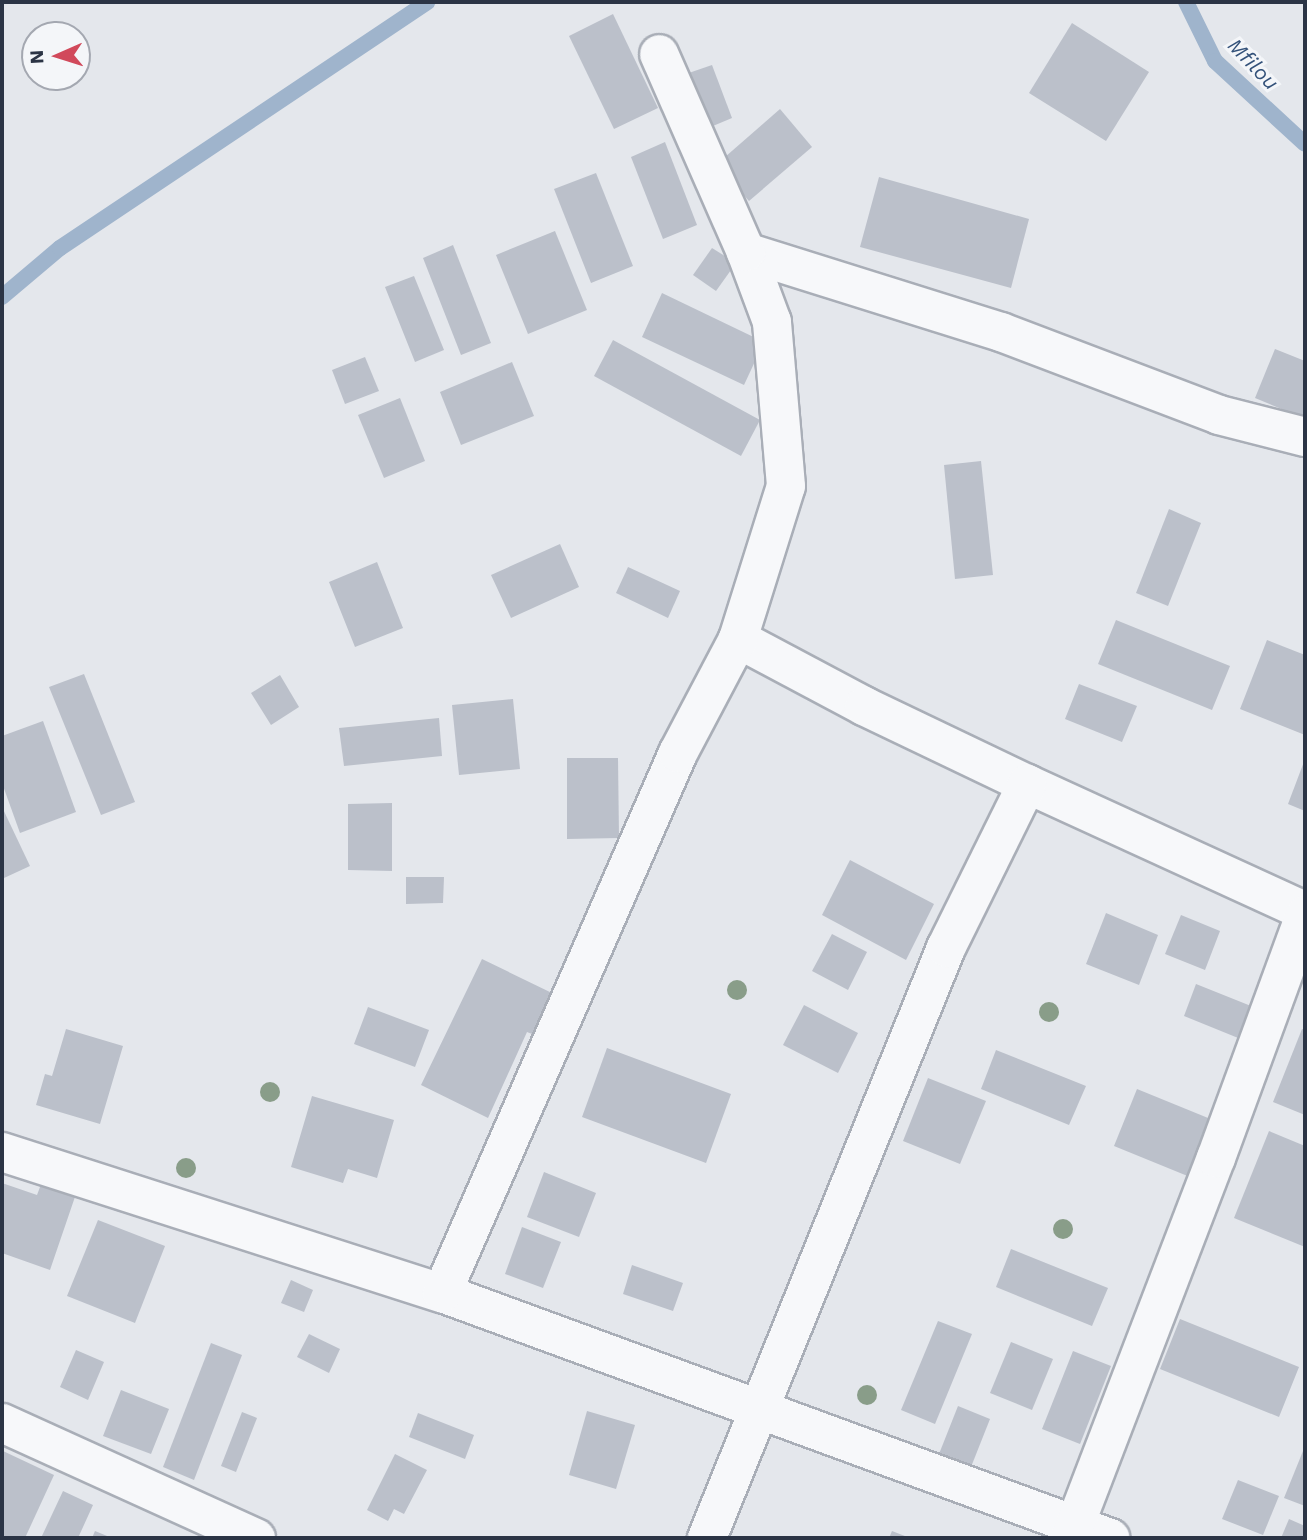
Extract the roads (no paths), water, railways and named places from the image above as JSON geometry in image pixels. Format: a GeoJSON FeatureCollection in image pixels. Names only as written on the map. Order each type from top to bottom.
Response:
{"type":"FeatureCollection","features":[{"type":"Feature","properties":{"kind":"street"},"geometry":{"type":"LineString","coordinates":[[442,1293],[678,753],[738,639],[786,486],[772,322],[746,253],[659,54]]}},
{"type":"Feature","properties":{"kind":"street"},"geometry":{"type":"LineString","coordinates":[[746,253],[1001,332],[1219,415],[1305,437]]}},
{"type":"Feature","properties":{"kind":"street"},"geometry":{"type":"LineString","coordinates":[[738,639],[863,706],[1305,913],[1216,1158],[1072,1532]]}},
{"type":"Feature","properties":{"kind":"street"},"geometry":{"type":"LineString","coordinates":[[707,1538],[946,948],[1027,784]]}},
{"type":"Feature","properties":{"kind":"street"},"geometry":{"type":"LineString","coordinates":[[2,1152],[442,1293],[758,1411],[1020,1503],[1072,1532],[1110,1538]]}},
{"type":"Feature","properties":{"kind":"street"},"geometry":{"type":"LineString","coordinates":[[2,1423],[256,1538]]}},
{"type":"Feature","properties":{"kind":"waterway"},"geometry":{"type":"LineString","coordinates":[[2,297],[60,248],[427,2]]}},
{"type":"Feature","properties":{"kind":"waterway","name":"Mfilou"},"geometry":{"type":"LineString","coordinates":[[1186,2],[1215,61],[1305,144]]}}]}
